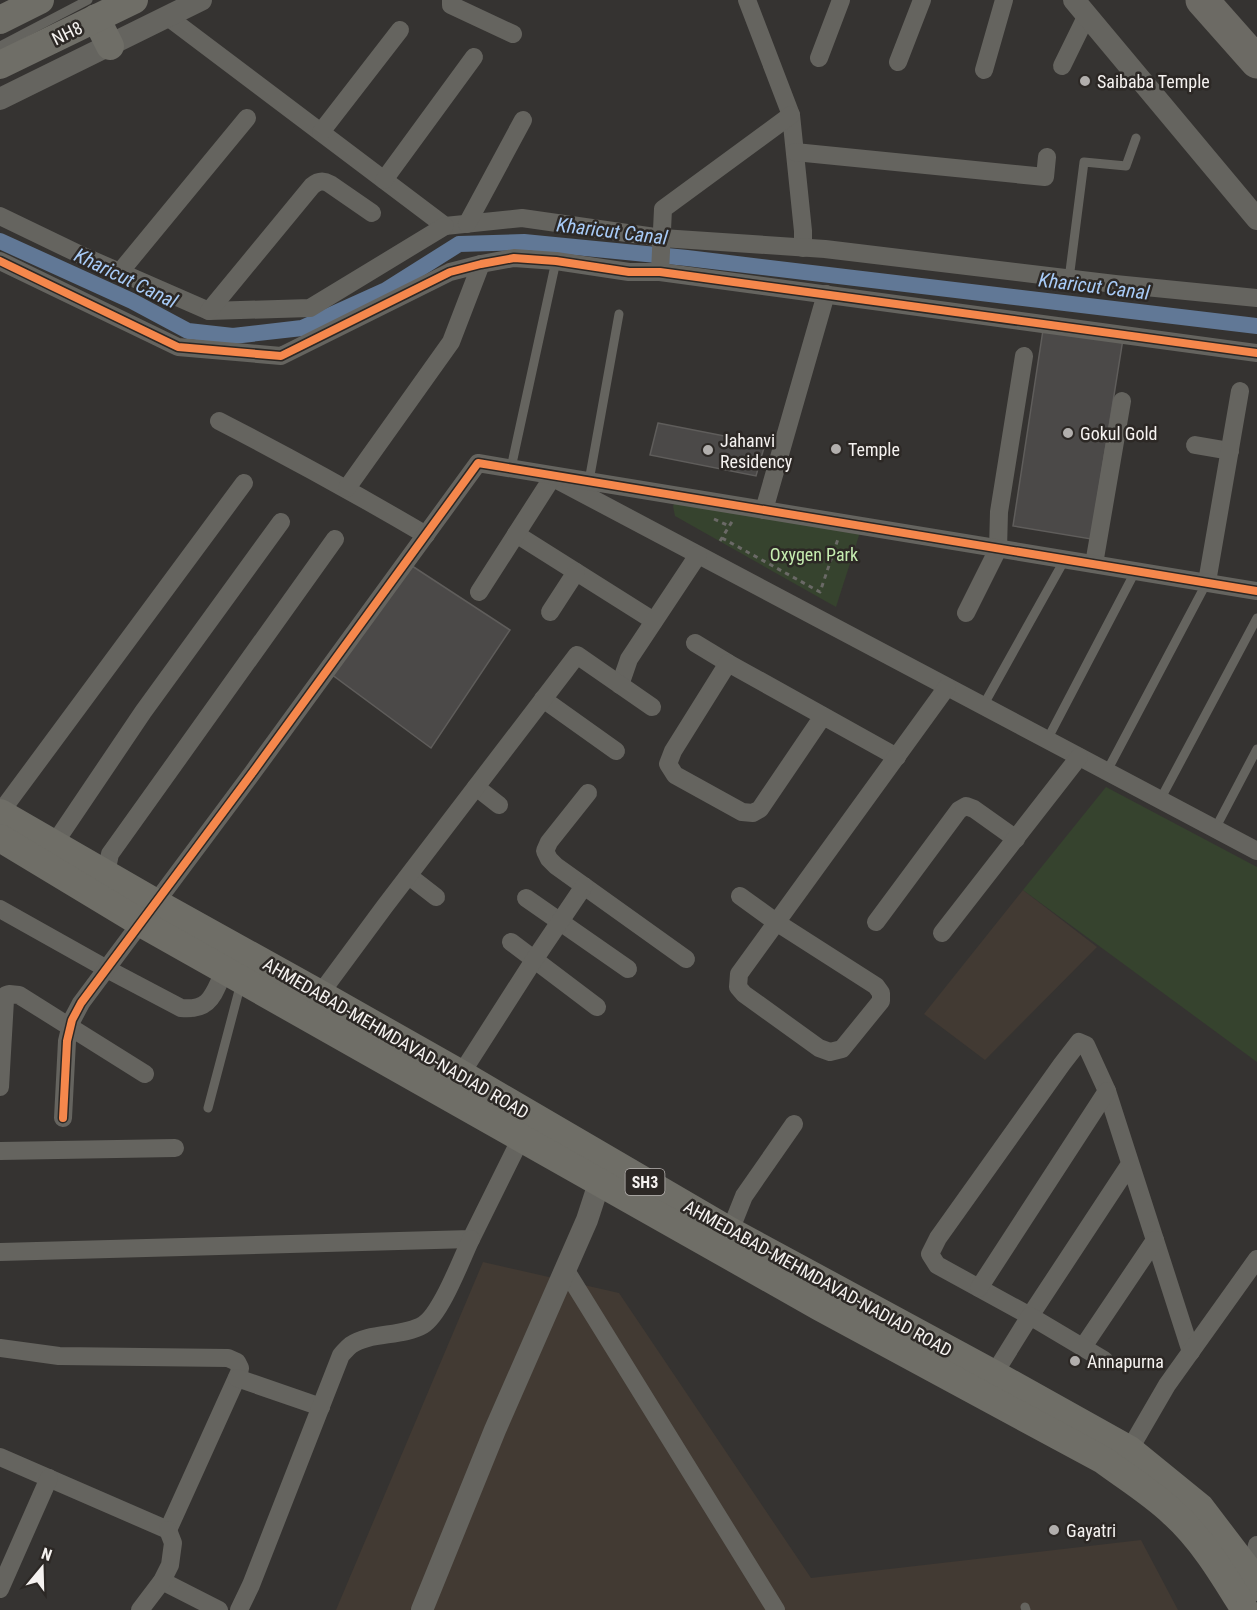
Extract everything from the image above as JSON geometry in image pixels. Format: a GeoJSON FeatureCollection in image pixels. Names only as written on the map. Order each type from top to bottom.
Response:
{"type":"FeatureCollection","features":[{"type":"Feature","properties":{"kind":"highway"},"geometry":{"type":"LineString","coordinates":[[1202,0],[1257,63]]}},
{"type":"Feature","properties":{"kind":"highway"},"geometry":{"type":"LineString","coordinates":[[1227,0],[1257,37]]}},
{"type":"Feature","properties":{"kind":"main road"},"geometry":{"type":"LineString","coordinates":[[0,20],[40,0]]}},
{"type":"Feature","properties":{"kind":"main road","name":"NH8"},"geometry":{"type":"LineString","coordinates":[[0,65],[92,9],[134,0]]}},
{"type":"Feature","properties":{"kind":"main road"},"geometry":{"type":"LineString","coordinates":[[92,9],[110,46]]}},
{"type":"Feature","properties":{"kind":"main road","name":"AHMEDABAD-MEHMDAVAD-NADIAD ROAD"},"geometry":{"type":"LineString","coordinates":[[0,813],[106,873],[148,913],[320,994],[461,1074],[603,1171],[730,1231],[994,1374],[1123,1461],[1200,1508],[1254,1581]]}},
{"type":"Feature","properties":{"kind":"main road"},"geometry":{"type":"LineString","coordinates":[[0,838],[148,913],[234,975],[521,1138],[603,1171],[820,1307],[1102,1460],[1123,1461],[1197,1538],[1222,1572],[1245,1610]]}},
{"type":"Feature","properties":{"kind":"street"},"geometry":{"type":"LineString","coordinates":[[0,99],[201,0]]}},
{"type":"Feature","properties":{"kind":"street"},"geometry":{"type":"LineString","coordinates":[[451,0],[451,5],[513,34]]}},
{"type":"Feature","properties":{"kind":"street"},"geometry":{"type":"LineString","coordinates":[[747,0],[791,116],[803,248]]}},
{"type":"Feature","properties":{"kind":"street"},"geometry":{"type":"LineString","coordinates":[[819,57],[841,0]]}},
{"type":"Feature","properties":{"kind":"street"},"geometry":{"type":"LineString","coordinates":[[898,62],[922,0]]}},
{"type":"Feature","properties":{"kind":"street"},"geometry":{"type":"LineString","coordinates":[[984,70],[1004,0]]}},
{"type":"Feature","properties":{"kind":"street"},"geometry":{"type":"LineString","coordinates":[[1062,66],[1080,8]]}},
{"type":"Feature","properties":{"kind":"street"},"geometry":{"type":"LineString","coordinates":[[1080,8],[1257,219]]}},
{"type":"Feature","properties":{"kind":"street"},"geometry":{"type":"LineString","coordinates":[[168,17],[445,226]]}},
{"type":"Feature","properties":{"kind":"street"},"geometry":{"type":"LineString","coordinates":[[321,132],[400,30]]}},
{"type":"Feature","properties":{"kind":"street"},"geometry":{"type":"LineString","coordinates":[[384,180],[474,57]]}},
{"type":"Feature","properties":{"kind":"street"},"geometry":{"type":"LineString","coordinates":[[660,272],[663,209],[791,116]]}},
{"type":"Feature","properties":{"kind":"street"},"geometry":{"type":"LineString","coordinates":[[120,272],[247,118]]}},
{"type":"Feature","properties":{"kind":"street"},"geometry":{"type":"LineString","coordinates":[[467,224],[523,120]]}},
{"type":"Feature","properties":{"kind":"street"},"geometry":{"type":"LineString","coordinates":[[795,152],[1045,177],[1047,157]]}},
{"type":"Feature","properties":{"kind":"street"},"geometry":{"type":"LineString","coordinates":[[209,311],[317,182],[325,181],[372,213]]}},
{"type":"Feature","properties":{"kind":"street"},"geometry":{"type":"LineString","coordinates":[[0,216],[209,311],[310,308],[445,226],[522,218],[662,238],[803,248],[1257,298]]}},
{"type":"Feature","properties":{"kind":"street"},"geometry":{"type":"LineString","coordinates":[[0,261],[178,347],[281,356],[450,272],[514,258],[556,261],[629,272],[660,272],[1257,353]]}},
{"type":"Feature","properties":{"kind":"street"},"geometry":{"type":"LineString","coordinates":[[346,488],[450,342],[481,264]]}},
{"type":"Feature","properties":{"kind":"street"},"geometry":{"type":"LineString","coordinates":[[764,510],[826,294]]}},
{"type":"Feature","properties":{"kind":"street"},"geometry":{"type":"LineString","coordinates":[[966,613],[998,549],[999,512],[1024,356]]}},
{"type":"Feature","properties":{"kind":"street"},"geometry":{"type":"LineString","coordinates":[[1207,582],[1240,391]]}},
{"type":"Feature","properties":{"kind":"street"},"geometry":{"type":"LineString","coordinates":[[1094,564],[1122,401]]}},
{"type":"Feature","properties":{"kind":"street"},"geometry":{"type":"LineString","coordinates":[[219,421],[346,488],[426,535]]}},
{"type":"Feature","properties":{"kind":"street"},"geometry":{"type":"LineString","coordinates":[[1195,445],[1230,451]]}},
{"type":"Feature","properties":{"kind":"street"},"geometry":{"type":"LineString","coordinates":[[63,1118],[70,1027],[81,1003],[478,463],[1257,591]]}},
{"type":"Feature","properties":{"kind":"street"},"geometry":{"type":"LineString","coordinates":[[479,592],[549,476]]}},
{"type":"Feature","properties":{"kind":"street"},"geometry":{"type":"LineString","coordinates":[[549,476],[1257,851]]}},
{"type":"Feature","properties":{"kind":"street"},"geometry":{"type":"LineString","coordinates":[[0,813],[244,483]]}},
{"type":"Feature","properties":{"kind":"street"},"geometry":{"type":"LineString","coordinates":[[54,844],[143,712],[281,522]]}},
{"type":"Feature","properties":{"kind":"street"},"geometry":{"type":"LineString","coordinates":[[516,534],[654,621]]}},
{"type":"Feature","properties":{"kind":"street"},"geometry":{"type":"LineString","coordinates":[[106,873],[110,854],[335,539]]}},
{"type":"Feature","properties":{"kind":"street"},"geometry":{"type":"LineString","coordinates":[[620,685],[629,659],[698,555]]}},
{"type":"Feature","properties":{"kind":"street"},"geometry":{"type":"LineString","coordinates":[[550,612],[576,572]]}},
{"type":"Feature","properties":{"kind":"street"},"geometry":{"type":"LineString","coordinates":[[695,643],[897,757]]}},
{"type":"Feature","properties":{"kind":"street"},"geometry":{"type":"LineString","coordinates":[[320,994],[577,655],[652,707]]}},
{"type":"Feature","properties":{"kind":"street"},"geometry":{"type":"LineString","coordinates":[[728,663],[673,751],[668,764],[675,775],[742,812],[753,813],[760,809],[823,716]]}},
{"type":"Feature","properties":{"kind":"street"},"geometry":{"type":"LineString","coordinates":[[740,896],[776,922],[876,986],[881,993],[881,1001],[842,1049],[830,1052],[819,1048],[744,994],[738,987],[740,974],[776,922],[947,687]]}},
{"type":"Feature","properties":{"kind":"street"},"geometry":{"type":"LineString","coordinates":[[543,699],[616,752]]}},
{"type":"Feature","properties":{"kind":"street"},"geometry":{"type":"LineString","coordinates":[[942,933],[1079,757]]}},
{"type":"Feature","properties":{"kind":"street"},"geometry":{"type":"LineString","coordinates":[[476,787],[499,805]]}},
{"type":"Feature","properties":{"kind":"street"},"geometry":{"type":"LineString","coordinates":[[588,793],[549,842],[545,851],[549,859],[686,959]]}},
{"type":"Feature","properties":{"kind":"street"},"geometry":{"type":"LineString","coordinates":[[876,922],[959,810],[966,806],[974,809],[1016,839]]}},
{"type":"Feature","properties":{"kind":"street"},"geometry":{"type":"LineString","coordinates":[[409,876],[436,897]]}},
{"type":"Feature","properties":{"kind":"street"},"geometry":{"type":"LineString","coordinates":[[461,1074],[584,886]]}},
{"type":"Feature","properties":{"kind":"street"},"geometry":{"type":"LineString","coordinates":[[526,898],[628,969]]}},
{"type":"Feature","properties":{"kind":"street"},"geometry":{"type":"LineString","coordinates":[[0,909],[181,1008],[195,1009],[209,1002],[234,975]]}},
{"type":"Feature","properties":{"kind":"street"},"geometry":{"type":"LineString","coordinates":[[511,942],[597,1007]]}},
{"type":"Feature","properties":{"kind":"street"},"geometry":{"type":"LineString","coordinates":[[0,1087],[6,995],[9,994],[19,995],[145,1074]]}},
{"type":"Feature","properties":{"kind":"street"},"geometry":{"type":"LineString","coordinates":[[1104,1360],[937,1265],[930,1254],[938,1238],[1079,1042],[1086,1045],[1107,1091],[1191,1352]]}},
{"type":"Feature","properties":{"kind":"street"},"geometry":{"type":"LineString","coordinates":[[979,1288],[1107,1091]]}},
{"type":"Feature","properties":{"kind":"street"},"geometry":{"type":"LineString","coordinates":[[730,1231],[744,1196],[794,1124]]}},
{"type":"Feature","properties":{"kind":"street"},"geometry":{"type":"LineString","coordinates":[[239,1610],[251,1585],[341,1355],[352,1344],[423,1325],[437,1311],[521,1138]]}},
{"type":"Feature","properties":{"kind":"street"},"geometry":{"type":"LineString","coordinates":[[0,1151],[175,1148]]}},
{"type":"Feature","properties":{"kind":"street"},"geometry":{"type":"LineString","coordinates":[[994,1374],[1130,1164]]}},
{"type":"Feature","properties":{"kind":"street"},"geometry":{"type":"LineString","coordinates":[[422,1610],[495,1430],[587,1220],[603,1171]]}},
{"type":"Feature","properties":{"kind":"street"},"geometry":{"type":"LineString","coordinates":[[0,1252],[471,1239]]}},
{"type":"Feature","properties":{"kind":"street"},"geometry":{"type":"LineString","coordinates":[[1083,1347],[1155,1240]]}},
{"type":"Feature","properties":{"kind":"street"},"geometry":{"type":"LineString","coordinates":[[1123,1461],[1167,1385],[1257,1259]]}},
{"type":"Feature","properties":{"kind":"street"},"geometry":{"type":"LineString","coordinates":[[565,1269],[776,1610]]}},
{"type":"Feature","properties":{"kind":"street"},"geometry":{"type":"LineString","coordinates":[[0,1348],[59,1356],[228,1358],[237,1362],[240,1368],[237,1378],[168,1530]]}},
{"type":"Feature","properties":{"kind":"street"},"geometry":{"type":"LineString","coordinates":[[237,1378],[321,1407]]}},
{"type":"Feature","properties":{"kind":"street"},"geometry":{"type":"LineString","coordinates":[[0,1457],[168,1530],[174,1543],[170,1565],[162,1581],[140,1610]]}},
{"type":"Feature","properties":{"kind":"street"},"geometry":{"type":"LineString","coordinates":[[0,1589],[49,1478]]}},
{"type":"Feature","properties":{"kind":"street"},"geometry":{"type":"LineString","coordinates":[[1254,1581],[1257,1545]]}},
{"type":"Feature","properties":{"kind":"street"},"geometry":{"type":"LineString","coordinates":[[162,1581],[219,1610]]}},
{"type":"Feature","properties":{"kind":"lane"},"geometry":{"type":"LineString","coordinates":[[0,46],[92,9]]}},
{"type":"Feature","properties":{"kind":"lane"},"geometry":{"type":"LineString","coordinates":[[1069,279],[1084,162],[1126,166],[1136,138]]}},
{"type":"Feature","properties":{"kind":"lane"},"geometry":{"type":"LineString","coordinates":[[511,468],[556,261]]}},
{"type":"Feature","properties":{"kind":"lane"},"geometry":{"type":"LineString","coordinates":[[588,480],[620,314]]}},
{"type":"Feature","properties":{"kind":"lane"},"geometry":{"type":"LineString","coordinates":[[983,706],[1065,559]]}},
{"type":"Feature","properties":{"kind":"lane"},"geometry":{"type":"LineString","coordinates":[[1047,740],[1136,570]]}},
{"type":"Feature","properties":{"kind":"lane"},"geometry":{"type":"LineString","coordinates":[[1107,771],[1207,582]]}},
{"type":"Feature","properties":{"kind":"lane"},"geometry":{"type":"LineString","coordinates":[[1160,800],[1257,618]]}},
{"type":"Feature","properties":{"kind":"lane"},"geometry":{"type":"LineString","coordinates":[[1215,829],[1257,749]]}},
{"type":"Feature","properties":{"kind":"lane"},"geometry":{"type":"LineString","coordinates":[[207,1108],[234,975]]}},
{"type":"Feature","properties":{"kind":"path"},"geometry":{"type":"LineString","coordinates":[[729,526],[721,539],[820,592],[842,531]]}},
{"type":"Feature","properties":{"kind":"shaded area"},"geometry":{"type":"Polygon","coordinates":[[[1023,890],[1097,947],[985,1060],[924,1014],[1023,890]]]}},
{"type":"Feature","properties":{"kind":"shaded area"},"geometry":{"type":"Polygon","coordinates":[[[483,1262],[619,1293],[811,1578],[1141,1540],[1178,1610],[336,1610],[483,1262]]]}},
{"type":"Feature","properties":{"kind":"green space","name":"Oxygen Park"},"geometry":{"type":"Polygon","coordinates":[[[678,496],[862,526],[836,607],[675,516],[673,506],[678,496]]]}},
{"type":"Feature","properties":{"kind":"green space"},"geometry":{"type":"Polygon","coordinates":[[[1106,787],[1257,867],[1257,1062],[1023,890],[1106,787]]]}},
{"type":"Feature","properties":{"kind":"building","name":"Gokul Gold"},"geometry":{"type":"Polygon","coordinates":[[[1043,330],[1123,339],[1091,539],[1013,526],[1043,330]]]}},
{"type":"Feature","properties":{"kind":"building","name":"Jahanvi Residency"},"geometry":{"type":"Polygon","coordinates":[[[658,423],[765,444],[756,476],[650,455],[658,423]]]}},
{"type":"Feature","properties":{"kind":"building"},"geometry":{"type":"Polygon","coordinates":[[[406,562],[510,630],[431,748],[327,671],[406,562]]]}},
{"type":"Feature","properties":{"kind":"waterway","name":"Kharicut Canal"},"geometry":{"type":"LineString","coordinates":[[0,241],[132,301],[188,331],[233,336],[302,328],[386,290],[459,244],[524,242],[687,258],[1257,326]]}},
{"type":"Feature","properties":{"kind":"cycle path"},"geometry":{"type":"LineString","coordinates":[[0,261],[178,347],[281,356],[450,272],[514,258],[556,261],[629,272],[660,272],[1257,353]]}},
{"type":"Feature","properties":{"kind":"cycle path"},"geometry":{"type":"LineString","coordinates":[[63,1118],[67,1041],[72,1020],[81,1003],[478,463],[1257,591]]}},
{"type":"Feature","properties":{"kind":"place","name":"Saibaba Temple"},"geometry":{"type":"Point","coordinates":[1085,81]}},
{"type":"Feature","properties":{"kind":"place","name":"Gokul Gold"},"geometry":{"type":"Point","coordinates":[1068,433]}},
{"type":"Feature","properties":{"kind":"place","name":"Temple"},"geometry":{"type":"Point","coordinates":[836,449]}},
{"type":"Feature","properties":{"kind":"place","name":"Jahanvi Residency"},"geometry":{"type":"Point","coordinates":[708,450]}},
{"type":"Feature","properties":{"kind":"place","name":"Annapurna"},"geometry":{"type":"Point","coordinates":[1075,1361]}},
{"type":"Feature","properties":{"kind":"place","name":"Gayatri"},"geometry":{"type":"Point","coordinates":[1054,1530]}}]}
